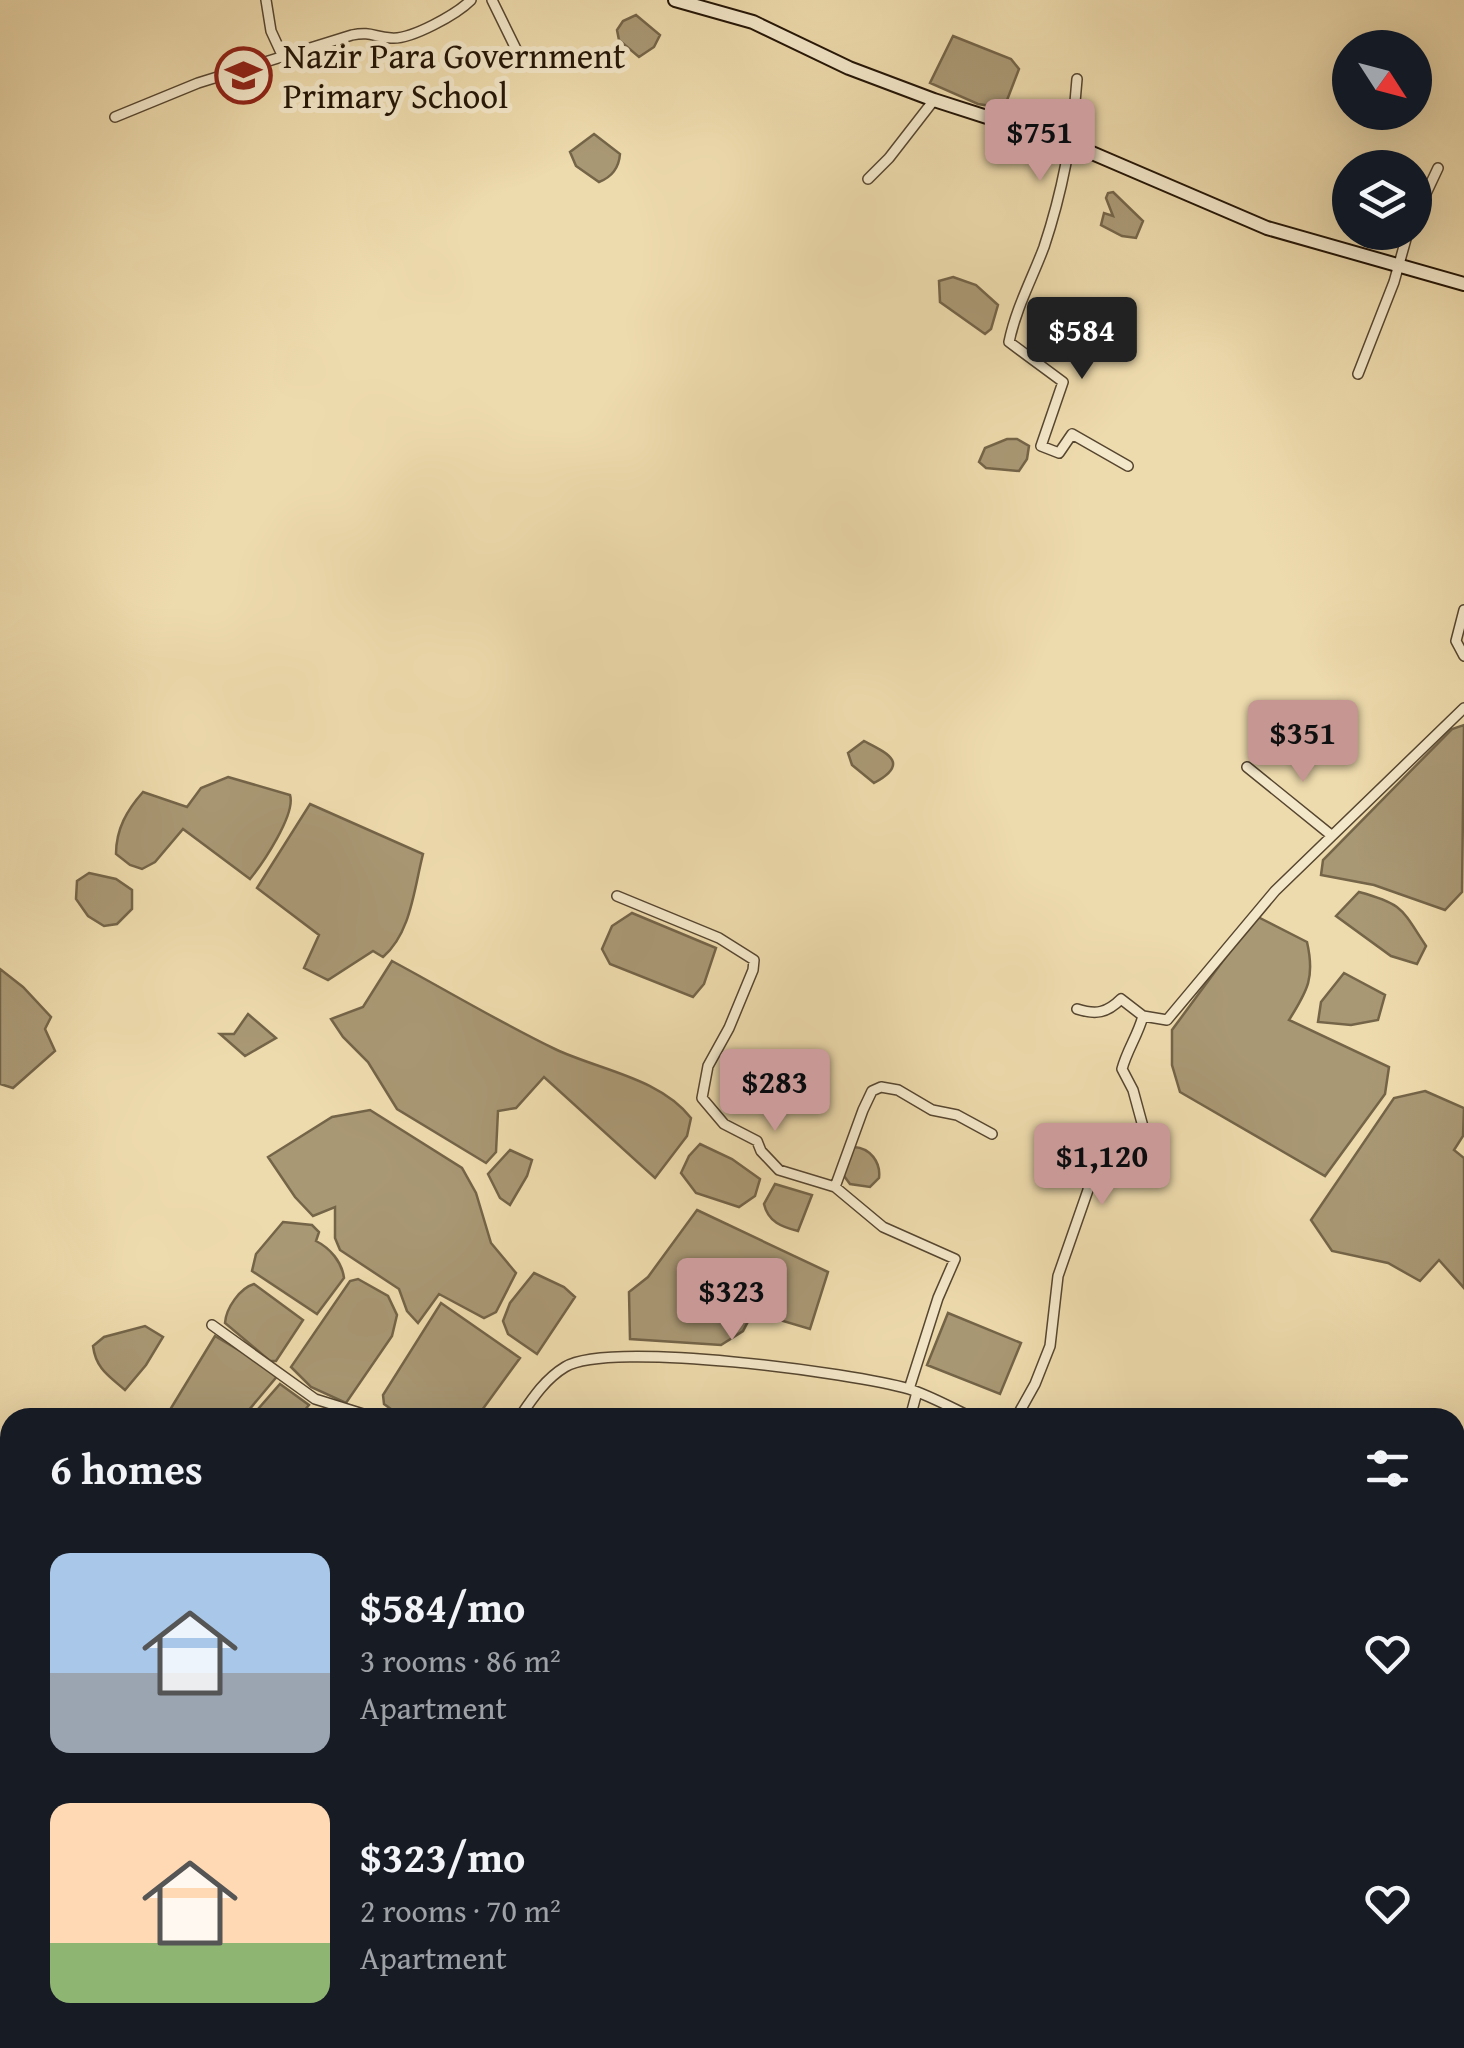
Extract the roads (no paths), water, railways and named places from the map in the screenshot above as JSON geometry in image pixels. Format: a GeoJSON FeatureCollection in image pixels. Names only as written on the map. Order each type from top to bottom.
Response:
{"type":"FeatureCollection","features":[{"type":"Feature","properties":{"kind":"main road"},"geometry":{"type":"LineString","coordinates":[[675,0],[753,22],[849,68],[1071,144],[1267,228],[1464,284]]}},
{"type":"Feature","properties":{"kind":"street"},"geometry":{"type":"LineString","coordinates":[[266,0],[271,32],[282,58]]}},
{"type":"Feature","properties":{"kind":"street"},"geometry":{"type":"LineString","coordinates":[[115,117],[198,83],[369,32],[394,39],[460,11],[471,0]]}},
{"type":"Feature","properties":{"kind":"street"},"geometry":{"type":"LineString","coordinates":[[492,0],[516,48]]}},
{"type":"Feature","properties":{"kind":"street"},"geometry":{"type":"LineString","coordinates":[[1078,79],[1071,144],[1044,245],[1014,318],[1009,342],[1063,382],[1041,446],[1058,453],[1072,434],[1128,466]]}},
{"type":"Feature","properties":{"kind":"street"},"geometry":{"type":"LineString","coordinates":[[868,180],[934,100]]}},
{"type":"Feature","properties":{"kind":"street"},"geometry":{"type":"LineString","coordinates":[[1432,181],[1438,168]]}},
{"type":"Feature","properties":{"kind":"street"},"geometry":{"type":"LineString","coordinates":[[1358,374],[1402,250]]}},
{"type":"Feature","properties":{"kind":"street"},"geometry":{"type":"LineString","coordinates":[[1464,610],[1456,641],[1464,656]]}},
{"type":"Feature","properties":{"kind":"street"},"geometry":{"type":"LineString","coordinates":[[1078,1010],[1092,1014],[1111,1009],[1121,999],[1143,1016],[1168,1020],[1276,891],[1464,708]]}},
{"type":"Feature","properties":{"kind":"street"},"geometry":{"type":"LineString","coordinates":[[1247,767],[1332,835]]}},
{"type":"Feature","properties":{"kind":"street"},"geometry":{"type":"LineString","coordinates":[[616,896],[719,938],[754,960],[729,1028],[708,1066],[702,1098],[724,1124],[757,1141],[779,1170],[835,1187],[883,1226],[955,1259],[938,1298],[911,1408]]}},
{"type":"Feature","properties":{"kind":"street"},"geometry":{"type":"LineString","coordinates":[[1022,1408],[1050,1346],[1058,1276],[1088,1190],[1090,1166],[1138,1148],[1145,1134],[1133,1090],[1122,1069],[1143,1016]]}},
{"type":"Feature","properties":{"kind":"street"},"geometry":{"type":"LineString","coordinates":[[835,1187],[863,1110],[872,1091],[881,1087],[898,1090],[932,1110],[957,1115],[992,1134]]}},
{"type":"Feature","properties":{"kind":"street"},"geometry":{"type":"LineString","coordinates":[[212,1325],[314,1399],[343,1408]]}},
{"type":"Feature","properties":{"kind":"street"},"geometry":{"type":"LineString","coordinates":[[526,1408],[537,1391],[567,1365],[596,1358],[628,1357],[842,1374],[913,1390],[952,1408]]}},
{"type":"Feature","properties":{"kind":"place","name":"Nazir Para Government Primary School"},"geometry":{"type":"Point","coordinates":[244,76]}}]}
